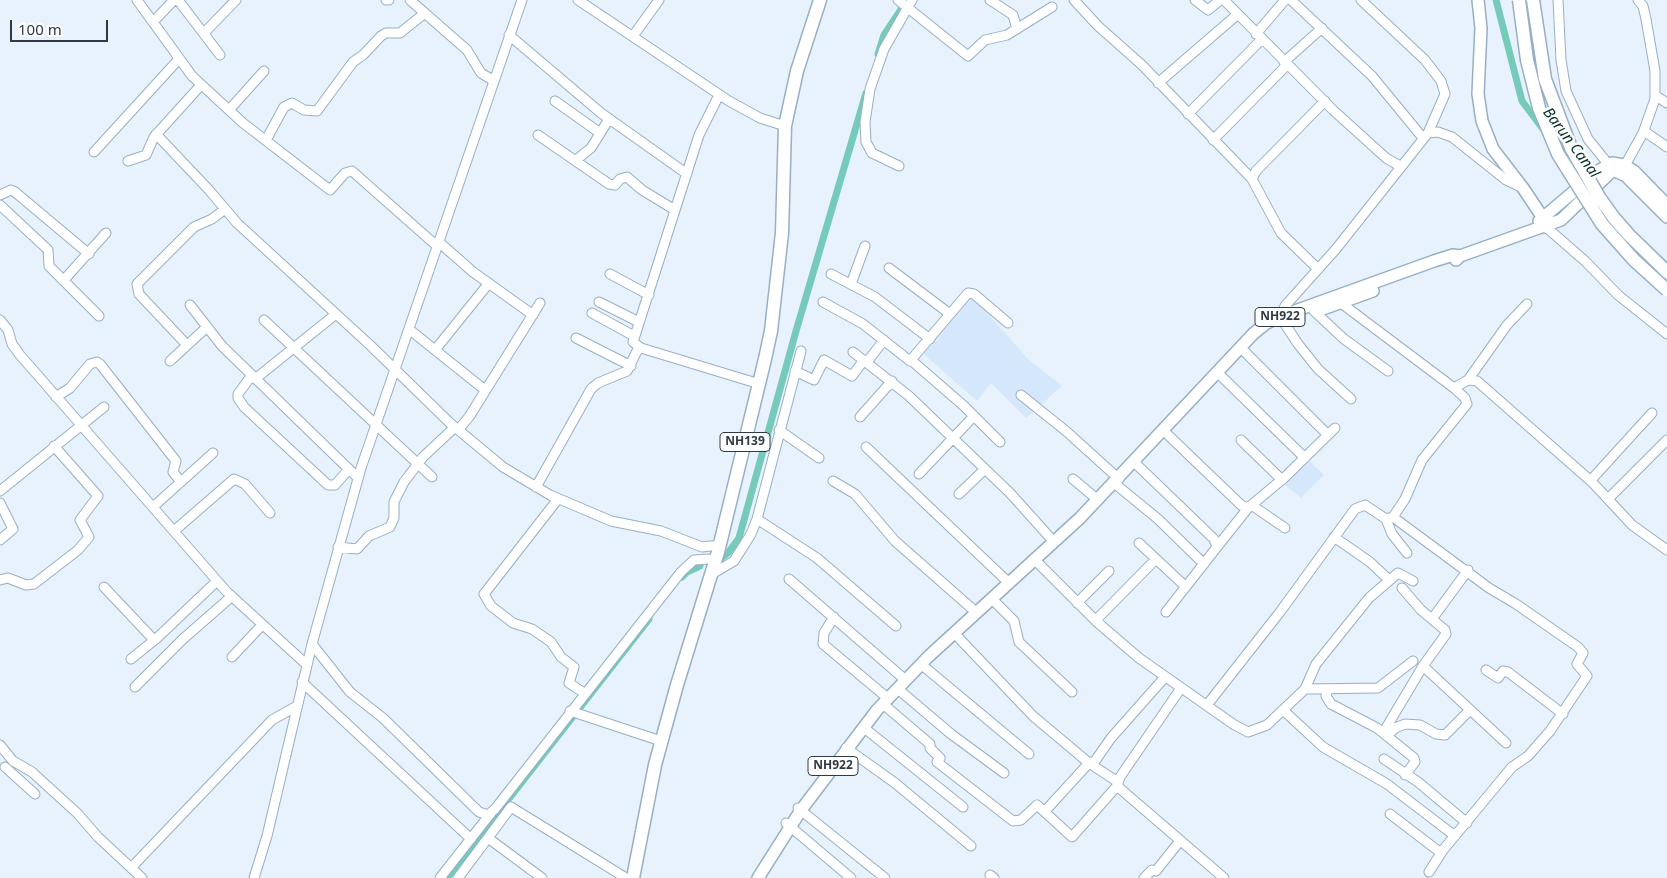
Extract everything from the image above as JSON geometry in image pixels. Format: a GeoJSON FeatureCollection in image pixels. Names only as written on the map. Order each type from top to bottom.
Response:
{"type":"FeatureCollection","features":[{"type":"Feature","properties":{"kind":"highway","name":"NH139"},"geometry":{"type":"LineString","coordinates":[[627,878],[652,764],[712,574],[716,545],[753,382],[768,306],[782,124],[792,68],[814,0]]}},
{"type":"Feature","properties":{"kind":"highway","name":"NH139"},"geometry":{"type":"LineString","coordinates":[[633,878],[655,739],[709,559],[716,545],[771,331],[782,233],[782,124],[820,0]]}},
{"type":"Feature","properties":{"kind":"highway"},"geometry":{"type":"LineString","coordinates":[[1520,0],[1528,68],[1539,108],[1558,154],[1602,224],[1634,260],[1667,290]]}},
{"type":"Feature","properties":{"kind":"highway"},"geometry":{"type":"LineString","coordinates":[[1533,0],[1546,79],[1571,148],[1599,197],[1614,218],[1644,251],[1667,272]]}},
{"type":"Feature","properties":{"kind":"main road"},"geometry":{"type":"LineString","coordinates":[[1478,0],[1481,28],[1478,80],[1480,114],[1493,149],[1547,219],[1561,220],[1592,182],[1613,170],[1623,169]]}},
{"type":"Feature","properties":{"kind":"main road"},"geometry":{"type":"LineString","coordinates":[[1145,450],[1166,433],[1220,375],[1267,329],[1282,319],[1341,303],[1455,261],[1460,256],[1518,235],[1547,219],[1592,182],[1609,165],[1635,172],[1667,205]]}},
{"type":"Feature","properties":{"kind":"main road"},"geometry":{"type":"LineString","coordinates":[[1623,169],[1667,218]]}},
{"type":"Feature","properties":{"kind":"main road","name":"NH922"},"geometry":{"type":"LineString","coordinates":[[929,656],[1098,500],[1145,450],[1150,442],[1253,334],[1265,324],[1434,261],[1454,255],[1460,256]]}},
{"type":"Feature","properties":{"kind":"main road"},"geometry":{"type":"LineString","coordinates":[[752,878],[842,745],[884,700],[902,677],[919,660],[929,656]]}},
{"type":"Feature","properties":{"kind":"main road"},"geometry":{"type":"LineString","coordinates":[[922,665],[929,656]]}},
{"type":"Feature","properties":{"kind":"main road","name":"NH922"},"geometry":{"type":"LineString","coordinates":[[799,809],[884,700],[922,665]]}},
{"type":"Feature","properties":{"kind":"main road"},"geometry":{"type":"LineString","coordinates":[[758,878],[788,825]]}},
{"type":"Feature","properties":{"kind":"street"},"geometry":{"type":"LineString","coordinates":[[137,0],[200,85],[266,140],[330,190],[345,173],[352,171],[439,245],[533,315]]}},
{"type":"Feature","properties":{"kind":"street"},"geometry":{"type":"LineString","coordinates":[[153,22],[174,0]]}},
{"type":"Feature","properties":{"kind":"street"},"geometry":{"type":"LineString","coordinates":[[178,0],[220,55]]}},
{"type":"Feature","properties":{"kind":"street"},"geometry":{"type":"LineString","coordinates":[[204,34],[236,0]]}},
{"type":"Feature","properties":{"kind":"street"},"geometry":{"type":"LineString","coordinates":[[410,0],[468,50],[481,73],[494,82]]}},
{"type":"Feature","properties":{"kind":"street"},"geometry":{"type":"LineString","coordinates":[[254,878],[267,836],[302,682],[358,478],[522,0]]}},
{"type":"Feature","properties":{"kind":"street"},"geometry":{"type":"LineString","coordinates":[[578,0],[719,95],[755,115],[782,124]]}},
{"type":"Feature","properties":{"kind":"street"},"geometry":{"type":"LineString","coordinates":[[633,36],[658,0]]}},
{"type":"Feature","properties":{"kind":"street"},"geometry":{"type":"LineString","coordinates":[[898,0],[910,3],[967,56],[972,54],[985,40],[1002,37],[1052,7]]}},
{"type":"Feature","properties":{"kind":"street"},"geometry":{"type":"LineString","coordinates":[[990,0],[1013,15],[1017,29]]}},
{"type":"Feature","properties":{"kind":"street"},"geometry":{"type":"LineString","coordinates":[[1074,0],[1087,16],[1142,65],[1252,179],[1281,233],[1318,269]]}},
{"type":"Feature","properties":{"kind":"street"},"geometry":{"type":"LineString","coordinates":[[1195,0],[1208,10],[1220,0]]}},
{"type":"Feature","properties":{"kind":"street"},"geometry":{"type":"LineString","coordinates":[[1224,0],[1325,102],[1386,158],[1400,166]]}},
{"type":"Feature","properties":{"kind":"street"},"geometry":{"type":"LineString","coordinates":[[1188,114],[1259,36],[1285,0]]}},
{"type":"Feature","properties":{"kind":"street"},"geometry":{"type":"LineString","coordinates":[[1291,0],[1372,76],[1426,135]]}},
{"type":"Feature","properties":{"kind":"street"},"geometry":{"type":"LineString","coordinates":[[1351,399],[1318,369],[1282,319],[1285,306],[1318,269],[1426,135],[1444,94],[1441,81],[1425,60],[1361,0]]}},
{"type":"Feature","properties":{"kind":"street"},"geometry":{"type":"LineString","coordinates":[[1558,0],[1566,91],[1588,140],[1609,165]]}},
{"type":"Feature","properties":{"kind":"street"},"geometry":{"type":"LineString","coordinates":[[1623,169],[1644,131],[1656,96],[1654,62],[1645,11],[1640,1]]}},
{"type":"Feature","properties":{"kind":"street"},"geometry":{"type":"LineString","coordinates":[[898,166],[872,153],[866,142],[865,122],[870,89],[884,49],[910,3]]}},
{"type":"Feature","properties":{"kind":"street"},"geometry":{"type":"LineString","coordinates":[[266,140],[284,107],[292,104],[304,110],[317,111],[353,62],[363,56],[381,36],[386,33],[400,33],[426,13]]}},
{"type":"Feature","properties":{"kind":"street"},"geometry":{"type":"LineString","coordinates":[[1158,83],[1238,14]]}},
{"type":"Feature","properties":{"kind":"street"},"geometry":{"type":"LineString","coordinates":[[1213,140],[1322,28]]}},
{"type":"Feature","properties":{"kind":"street"},"geometry":{"type":"LineString","coordinates":[[509,35],[609,119],[687,174]]}},
{"type":"Feature","properties":{"kind":"street"},"geometry":{"type":"LineString","coordinates":[[94,152],[179,59]]}},
{"type":"Feature","properties":{"kind":"street"},"geometry":{"type":"LineString","coordinates":[[229,110],[264,71]]}},
{"type":"Feature","properties":{"kind":"street"},"geometry":{"type":"LineString","coordinates":[[128,162],[146,155],[150,142],[156,134],[200,85]]}},
{"type":"Feature","properties":{"kind":"street"},"geometry":{"type":"LineString","coordinates":[[719,95],[699,135],[633,342],[639,347],[753,382]]}},
{"type":"Feature","properties":{"kind":"street"},"geometry":{"type":"LineString","coordinates":[[1656,96],[1667,103]]}},
{"type":"Feature","properties":{"kind":"street"},"geometry":{"type":"LineString","coordinates":[[555,101],[600,133]]}},
{"type":"Feature","properties":{"kind":"street"},"geometry":{"type":"LineString","coordinates":[[1252,179],[1256,171],[1325,102]]}},
{"type":"Feature","properties":{"kind":"street"},"geometry":{"type":"LineString","coordinates":[[576,160],[591,148],[609,119]]}},
{"type":"Feature","properties":{"kind":"street"},"geometry":{"type":"LineString","coordinates":[[1644,131],[1667,147]]}},
{"type":"Feature","properties":{"kind":"street"},"geometry":{"type":"LineString","coordinates":[[1426,135],[1438,132],[1452,137],[1506,180],[1523,188]]}},
{"type":"Feature","properties":{"kind":"street"},"geometry":{"type":"LineString","coordinates":[[156,134],[244,230],[396,370],[456,429],[503,467],[558,499],[612,521],[661,531],[702,547],[716,545]]}},
{"type":"Feature","properties":{"kind":"street"},"geometry":{"type":"LineString","coordinates":[[538,134],[612,185],[620,179],[627,177],[642,190],[675,210]]}},
{"type":"Feature","properties":{"kind":"street"},"geometry":{"type":"LineString","coordinates":[[0,196],[11,190],[15,192],[89,254]]}},
{"type":"Feature","properties":{"kind":"street"},"geometry":{"type":"LineString","coordinates":[[0,205],[45,247],[48,254],[48,263],[63,281],[100,316]]}},
{"type":"Feature","properties":{"kind":"street"},"geometry":{"type":"LineString","coordinates":[[187,346],[139,294],[137,284],[194,227],[212,219],[225,209]]}},
{"type":"Feature","properties":{"kind":"street"},"geometry":{"type":"LineString","coordinates":[[1547,219],[1618,295],[1667,334]]}},
{"type":"Feature","properties":{"kind":"street"},"geometry":{"type":"LineString","coordinates":[[63,281],[106,233]]}},
{"type":"Feature","properties":{"kind":"street"},"geometry":{"type":"LineString","coordinates":[[851,284],[865,246]]}},
{"type":"Feature","properties":{"kind":"street"},"geometry":{"type":"LineString","coordinates":[[890,268],[950,314]]}},
{"type":"Feature","properties":{"kind":"street"},"geometry":{"type":"LineString","coordinates":[[610,274],[649,295]]}},
{"type":"Feature","properties":{"kind":"street"},"geometry":{"type":"LineString","coordinates":[[831,274],[881,301],[930,339]]}},
{"type":"Feature","properties":{"kind":"street"},"geometry":{"type":"LineString","coordinates":[[435,350],[489,284]]}},
{"type":"Feature","properties":{"kind":"street"},"geometry":{"type":"LineString","coordinates":[[911,360],[970,292],[1008,323]]}},
{"type":"Feature","properties":{"kind":"street"},"geometry":{"type":"LineString","coordinates":[[599,302],[639,322]]}},
{"type":"Feature","properties":{"kind":"street"},"geometry":{"type":"LineString","coordinates":[[823,302],[853,317],[911,360],[974,416],[1000,442]]}},
{"type":"Feature","properties":{"kind":"street"},"geometry":{"type":"LineString","coordinates":[[338,547],[357,549],[369,536],[390,527],[394,518],[393,508],[396,498],[418,464],[456,429],[485,390],[540,303]]}},
{"type":"Feature","properties":{"kind":"street"},"geometry":{"type":"LineString","coordinates":[[1341,303],[1466,398],[1467,404],[1422,460],[1405,499],[1389,518]]}},
{"type":"Feature","properties":{"kind":"street"},"geometry":{"type":"LineString","coordinates":[[1454,388],[1468,380],[1507,325],[1527,304]]}},
{"type":"Feature","properties":{"kind":"street"},"geometry":{"type":"LineString","coordinates":[[190,305],[222,346],[358,478]]}},
{"type":"Feature","properties":{"kind":"street"},"geometry":{"type":"LineString","coordinates":[[1314,311],[1344,339],[1388,371]]}},
{"type":"Feature","properties":{"kind":"street"},"geometry":{"type":"LineString","coordinates":[[592,313],[634,336]]}},
{"type":"Feature","properties":{"kind":"street"},"geometry":{"type":"LineString","coordinates":[[336,314],[294,348],[253,377],[238,394],[240,403],[328,485],[335,485],[348,469]]}},
{"type":"Feature","properties":{"kind":"street"},"geometry":{"type":"LineString","coordinates":[[0,320],[8,330],[15,348],[81,427],[217,581],[307,665]]}},
{"type":"Feature","properties":{"kind":"street"},"geometry":{"type":"LineString","coordinates":[[264,320],[432,477]]}},
{"type":"Feature","properties":{"kind":"street"},"geometry":{"type":"LineString","coordinates":[[170,361],[207,327]]}},
{"type":"Feature","properties":{"kind":"street"},"geometry":{"type":"LineString","coordinates":[[410,330],[485,390]]}},
{"type":"Feature","properties":{"kind":"street"},"geometry":{"type":"LineString","coordinates":[[576,338],[631,366]]}},
{"type":"Feature","properties":{"kind":"street"},"geometry":{"type":"LineString","coordinates":[[795,371],[814,380],[824,360],[852,376],[884,340]]}},
{"type":"Feature","properties":{"kind":"street"},"geometry":{"type":"LineString","coordinates":[[536,487],[591,389],[598,384],[623,374],[631,366],[639,347]]}},
{"type":"Feature","properties":{"kind":"street"},"geometry":{"type":"LineString","coordinates":[[712,574],[727,566],[739,555],[757,519],[801,351]]}},
{"type":"Feature","properties":{"kind":"street"},"geometry":{"type":"LineString","coordinates":[[1244,351],[1328,435]]}},
{"type":"Feature","properties":{"kind":"street"},"geometry":{"type":"LineString","coordinates":[[853,352],[892,381],[985,469],[1054,542]]}},
{"type":"Feature","properties":{"kind":"street"},"geometry":{"type":"LineString","coordinates":[[56,397],[70,388],[90,364],[97,362],[100,364],[176,461],[173,472],[181,482]]}},
{"type":"Feature","properties":{"kind":"street"},"geometry":{"type":"LineString","coordinates":[[1220,375],[1305,458]]}},
{"type":"Feature","properties":{"kind":"street"},"geometry":{"type":"LineString","coordinates":[[1468,380],[1477,381],[1591,480],[1636,528],[1667,550]]}},
{"type":"Feature","properties":{"kind":"street"},"geometry":{"type":"LineString","coordinates":[[860,417],[892,381]]}},
{"type":"Feature","properties":{"kind":"street"},"geometry":{"type":"LineString","coordinates":[[1021,395],[1066,431],[1204,564]]}},
{"type":"Feature","properties":{"kind":"street"},"geometry":{"type":"LineString","coordinates":[[0,491],[104,407]]}},
{"type":"Feature","properties":{"kind":"street"},"geometry":{"type":"LineString","coordinates":[[1591,480],[1652,413]]}},
{"type":"Feature","properties":{"kind":"street"},"geometry":{"type":"LineString","coordinates":[[919,474],[974,416]]}},
{"type":"Feature","properties":{"kind":"street"},"geometry":{"type":"LineString","coordinates":[[1166,612],[1250,507],[1282,480],[1335,428]]}},
{"type":"Feature","properties":{"kind":"street"},"geometry":{"type":"LineString","coordinates":[[780,430],[819,458]]}},
{"type":"Feature","properties":{"kind":"street"},"geometry":{"type":"LineString","coordinates":[[1166,433],[1241,505],[1250,507],[1285,528]]}},
{"type":"Feature","properties":{"kind":"street"},"geometry":{"type":"LineString","coordinates":[[1241,440],[1282,480]]}},
{"type":"Feature","properties":{"kind":"street"},"geometry":{"type":"LineString","coordinates":[[1609,498],[1667,440]]}},
{"type":"Feature","properties":{"kind":"street"},"geometry":{"type":"LineString","coordinates":[[0,580],[8,578],[26,586],[34,584],[78,550],[89,537],[80,520],[98,496],[54,446]]}},
{"type":"Feature","properties":{"kind":"street"},"geometry":{"type":"LineString","coordinates":[[866,447],[1009,583]]}},
{"type":"Feature","properties":{"kind":"street"},"geometry":{"type":"LineString","coordinates":[[153,507],[213,452]]}},
{"type":"Feature","properties":{"kind":"street"},"geometry":{"type":"LineString","coordinates":[[1134,462],[1214,539],[1217,547]]}},
{"type":"Feature","properties":{"kind":"street"},"geometry":{"type":"LineString","coordinates":[[959,494],[985,469]]}},
{"type":"Feature","properties":{"kind":"street"},"geometry":{"type":"LineString","coordinates":[[174,531],[234,479],[245,484],[270,513]]}},
{"type":"Feature","properties":{"kind":"street"},"geometry":{"type":"LineString","coordinates":[[1073,479],[1098,500]]}},
{"type":"Feature","properties":{"kind":"street"},"geometry":{"type":"LineString","coordinates":[[832,481],[855,494],[895,541],[977,613]]}},
{"type":"Feature","properties":{"kind":"street"},"geometry":{"type":"LineString","coordinates":[[558,499],[484,594],[491,606],[513,623],[532,629],[551,642],[561,658],[574,667],[569,683],[584,693]]}},
{"type":"Feature","properties":{"kind":"street"},"geometry":{"type":"LineString","coordinates":[[0,503],[12,529],[0,540]]}},
{"type":"Feature","properties":{"kind":"street"},"geometry":{"type":"LineString","coordinates":[[1206,705],[1280,612],[1355,509],[1361,505],[1389,518],[1468,570],[1489,588],[1516,604],[1583,651],[1583,655],[1577,664],[1586,674],[1586,678],[1563,714],[1534,751],[1512,767],[1441,853],[1429,872]]}},
{"type":"Feature","properties":{"kind":"street"},"geometry":{"type":"LineString","coordinates":[[1389,518],[1392,534],[1408,553]]}},
{"type":"Feature","properties":{"kind":"street"},"geometry":{"type":"LineString","coordinates":[[757,519],[830,568],[896,626]]}},
{"type":"Feature","properties":{"kind":"street"},"geometry":{"type":"LineString","coordinates":[[1334,537],[1370,562],[1389,580]]}},
{"type":"Feature","properties":{"kind":"street"},"geometry":{"type":"LineString","coordinates":[[1139,543],[1186,587]]}},
{"type":"Feature","properties":{"kind":"street"},"geometry":{"type":"LineString","coordinates":[[440,878],[573,712],[584,693],[680,572],[694,560],[709,559]]}},
{"type":"Feature","properties":{"kind":"street"},"geometry":{"type":"LineString","coordinates":[[1034,559],[1096,620],[1139,658],[1233,724],[1248,732],[1267,725],[1305,689],[1316,664],[1358,610],[1389,580],[1401,573],[1413,581]]}},
{"type":"Feature","properties":{"kind":"street"},"geometry":{"type":"LineString","coordinates":[[1096,620],[1156,559]]}},
{"type":"Feature","properties":{"kind":"street"},"geometry":{"type":"LineString","coordinates":[[1432,619],[1468,570]]}},
{"type":"Feature","properties":{"kind":"street"},"geometry":{"type":"LineString","coordinates":[[1077,602],[1109,571]]}},
{"type":"Feature","properties":{"kind":"street"},"geometry":{"type":"LineString","coordinates":[[789,579],[902,677]]}},
{"type":"Feature","properties":{"kind":"street"},"geometry":{"type":"LineString","coordinates":[[131,659],[217,581]]}},
{"type":"Feature","properties":{"kind":"street"},"geometry":{"type":"LineString","coordinates":[[104,587],[154,640]]}},
{"type":"Feature","properties":{"kind":"street"},"geometry":{"type":"LineString","coordinates":[[1385,735],[1423,666],[1446,634],[1402,588]]}},
{"type":"Feature","properties":{"kind":"street"},"geometry":{"type":"LineString","coordinates":[[135,687],[183,639],[232,597]]}},
{"type":"Feature","properties":{"kind":"street"},"geometry":{"type":"LineString","coordinates":[[992,599],[1014,621],[1019,642],[1072,692]]}},
{"type":"Feature","properties":{"kind":"street"},"geometry":{"type":"LineString","coordinates":[[834,617],[824,633],[823,644],[930,744],[930,748],[940,758],[937,762],[1009,819],[1018,822],[1034,805],[1045,811],[1072,837],[1118,784],[1181,688]]}},
{"type":"Feature","properties":{"kind":"street"},"geometry":{"type":"LineString","coordinates":[[232,657],[262,625]]}},
{"type":"Feature","properties":{"kind":"street"},"geometry":{"type":"LineString","coordinates":[[955,634],[1033,716],[1118,784],[1179,842],[1224,878]]}},
{"type":"Feature","properties":{"kind":"street"},"geometry":{"type":"LineString","coordinates":[[312,644],[356,698],[383,718],[479,812],[483,815],[491,813]]}},
{"type":"Feature","properties":{"kind":"street"},"geometry":{"type":"LineString","coordinates":[[1305,689],[1378,688],[1413,661]]}},
{"type":"Feature","properties":{"kind":"street"},"geometry":{"type":"LineString","coordinates":[[922,665],[1029,754]]}},
{"type":"Feature","properties":{"kind":"street"},"geometry":{"type":"LineString","coordinates":[[1423,666],[1469,711],[1506,743]]}},
{"type":"Feature","properties":{"kind":"street"},"geometry":{"type":"LineString","coordinates":[[1486,670],[1498,678],[1503,671],[1508,672],[1563,714]]}},
{"type":"Feature","properties":{"kind":"street"},"geometry":{"type":"LineString","coordinates":[[1045,811],[1090,763],[1095,761],[1111,738],[1165,676]]}},
{"type":"Feature","properties":{"kind":"street"},"geometry":{"type":"LineString","coordinates":[[302,682],[470,839]]}},
{"type":"Feature","properties":{"kind":"street"},"geometry":{"type":"LineString","coordinates":[[898,688],[936,722],[1004,773]]}},
{"type":"Feature","properties":{"kind":"street"},"geometry":{"type":"LineString","coordinates":[[1328,689],[1326,696],[1331,704],[1385,735],[1414,758],[1415,762],[1405,775]]}},
{"type":"Feature","properties":{"kind":"street"},"geometry":{"type":"LineString","coordinates":[[131,868],[272,720],[297,706]]}},
{"type":"Feature","properties":{"kind":"street"},"geometry":{"type":"LineString","coordinates":[[1283,710],[1323,747],[1387,784],[1455,836]]}},
{"type":"Feature","properties":{"kind":"street"},"geometry":{"type":"LineString","coordinates":[[1385,735],[1404,724],[1420,725],[1436,734],[1445,734],[1469,711]]}},
{"type":"Feature","properties":{"kind":"street"},"geometry":{"type":"LineString","coordinates":[[573,712],[655,739]]}},
{"type":"Feature","properties":{"kind":"street"},"geometry":{"type":"LineString","coordinates":[[863,727],[963,807]]}},
{"type":"Feature","properties":{"kind":"street"},"geometry":{"type":"LineString","coordinates":[[0,745],[13,761],[32,772],[142,878]]}},
{"type":"Feature","properties":{"kind":"street"},"geometry":{"type":"LineString","coordinates":[[846,748],[895,783],[970,846]]}},
{"type":"Feature","properties":{"kind":"street"},"geometry":{"type":"LineString","coordinates":[[1384,759],[1427,789],[1467,823]]}},
{"type":"Feature","properties":{"kind":"street"},"geometry":{"type":"LineString","coordinates":[[13,761],[2,768],[35,794]]}},
{"type":"Feature","properties":{"kind":"street"},"geometry":{"type":"LineString","coordinates":[[502,800],[627,878]]}},
{"type":"Feature","properties":{"kind":"street"},"geometry":{"type":"LineString","coordinates":[[458,878],[511,806]]}},
{"type":"Feature","properties":{"kind":"street"},"geometry":{"type":"LineString","coordinates":[[799,809],[885,878]]}},
{"type":"Feature","properties":{"kind":"street"},"geometry":{"type":"LineString","coordinates":[[1390,814],[1441,853]]}},
{"type":"Feature","properties":{"kind":"street"},"geometry":{"type":"LineString","coordinates":[[788,825],[852,878]]}},
{"type":"Feature","properties":{"kind":"street"},"geometry":{"type":"LineString","coordinates":[[488,838],[542,878]]}},
{"type":"Feature","properties":{"kind":"street"},"geometry":{"type":"LineString","coordinates":[[1144,878],[1152,870],[1156,870],[1179,842]]}},
{"type":"Feature","properties":{"kind":"shaded area"},"geometry":{"type":"Polygon","coordinates":[[[963,293],[981,306],[1028,359],[1062,386],[1026,418],[991,383],[977,401],[920,351],[963,293]]]}},
{"type":"Feature","properties":{"kind":"shaded area"},"geometry":{"type":"Polygon","coordinates":[[[1304,456],[1324,475],[1301,498],[1279,479],[1304,456]]]}},
{"type":"Feature","properties":{"kind":"waterway","name":"Barun Canal"},"geometry":{"type":"LineString","coordinates":[[1496,0],[1522,101],[1543,129]]}},
{"type":"Feature","properties":{"kind":"waterway"},"geometry":{"type":"LineString","coordinates":[[878,54],[884,35],[906,2]]}},
{"type":"Feature","properties":{"kind":"waterway"},"geometry":{"type":"LineString","coordinates":[[716,562],[728,553],[739,538],[796,331],[866,93]]}},
{"type":"Feature","properties":{"kind":"waterway"},"geometry":{"type":"LineString","coordinates":[[682,577],[687,572],[700,566]]}},
{"type":"Feature","properties":{"kind":"waterway"},"geometry":{"type":"LineString","coordinates":[[447,878],[649,619]]}}]}
